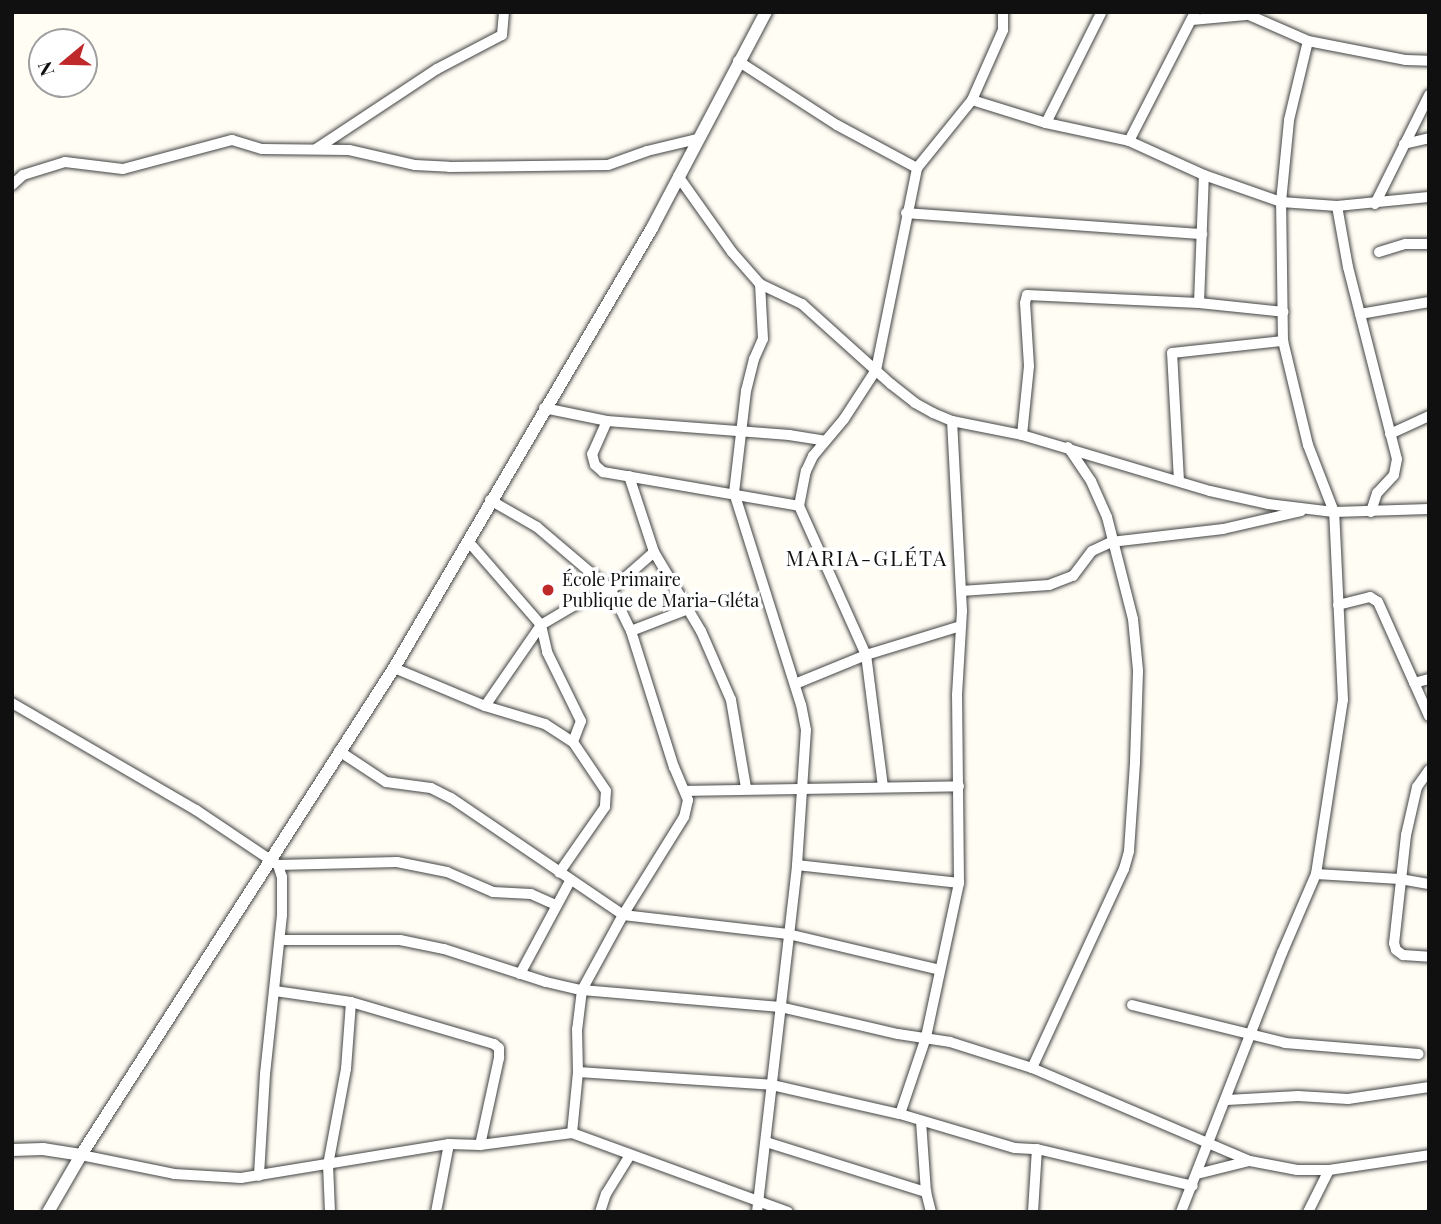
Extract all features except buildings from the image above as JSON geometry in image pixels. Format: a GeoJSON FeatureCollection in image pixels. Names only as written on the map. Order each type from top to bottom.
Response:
{"type":"FeatureCollection","features":[{"type":"Feature","properties":{"kind":"street"},"geometry":{"type":"LineString","coordinates":[[315,149],[437,69],[502,35],[504,12]]}},
{"type":"Feature","properties":{"kind":"street"},"geometry":{"type":"LineString","coordinates":[[48,1212],[81,1155],[275,862],[339,751],[394,668],[490,500],[652,228],[766,12]]}},
{"type":"Feature","properties":{"kind":"street"},"geometry":{"type":"LineString","coordinates":[[883,787],[866,655],[799,506],[806,471],[876,370],[906,213],[918,168],[972,100],[1003,30],[1003,12]]}},
{"type":"Feature","properties":{"kind":"street"},"geometry":{"type":"LineString","coordinates":[[1046,123],[1101,13]]}},
{"type":"Feature","properties":{"kind":"street"},"geometry":{"type":"LineString","coordinates":[[1129,141],[1194,16],[1244,14],[1308,41],[1406,60],[1429,61]]}},
{"type":"Feature","properties":{"kind":"street"},"geometry":{"type":"LineString","coordinates":[[1181,1212],[1227,1100],[1282,953],[1316,874],[1343,700],[1334,512],[1308,445],[1283,341],[1281,202],[1289,120],[1308,41]]}},
{"type":"Feature","properties":{"kind":"street"},"geometry":{"type":"LineString","coordinates":[[738,61],[837,125],[918,168]]}},
{"type":"Feature","properties":{"kind":"street"},"geometry":{"type":"LineString","coordinates":[[1375,204],[1429,95]]}},
{"type":"Feature","properties":{"kind":"street"},"geometry":{"type":"LineString","coordinates":[[972,100],[1046,123],[1129,141],[1204,175],[1281,202],[1337,206],[1429,197]]}},
{"type":"Feature","properties":{"kind":"street"},"geometry":{"type":"LineString","coordinates":[[1404,144],[1429,138]]}},
{"type":"Feature","properties":{"kind":"street"},"geometry":{"type":"LineString","coordinates":[[13,183],[33,171],[65,162],[123,169],[227,140],[262,149],[359,152],[415,165],[449,167],[593,166],[697,139]]}},
{"type":"Feature","properties":{"kind":"street"},"geometry":{"type":"LineString","coordinates":[[1199,303],[1204,175]]}},
{"type":"Feature","properties":{"kind":"street"},"geometry":{"type":"LineString","coordinates":[[678,176],[732,253],[760,284],[802,304],[915,403],[951,421],[1022,435],[1179,481],[1301,511],[1429,509]]}},
{"type":"Feature","properties":{"kind":"street"},"geometry":{"type":"LineString","coordinates":[[1337,206],[1341,239],[1397,467],[1377,493],[1371,512]]}},
{"type":"Feature","properties":{"kind":"street"},"geometry":{"type":"LineString","coordinates":[[906,213],[1202,234]]}},
{"type":"Feature","properties":{"kind":"street"},"geometry":{"type":"LineString","coordinates":[[1379,252],[1406,244],[1429,244]]}},
{"type":"Feature","properties":{"kind":"street"},"geometry":{"type":"LineString","coordinates":[[758,1207],[797,865],[806,730],[795,684],[734,493],[741,431],[754,359],[763,339],[760,284]]}},
{"type":"Feature","properties":{"kind":"street"},"geometry":{"type":"LineString","coordinates":[[1022,435],[1030,366],[1025,303],[1027,295],[1199,303],[1284,312]]}},
{"type":"Feature","properties":{"kind":"street"},"geometry":{"type":"LineString","coordinates":[[1360,314],[1429,302]]}},
{"type":"Feature","properties":{"kind":"street"},"geometry":{"type":"LineString","coordinates":[[1179,481],[1172,353],[1283,341]]}},
{"type":"Feature","properties":{"kind":"street"},"geometry":{"type":"LineString","coordinates":[[544,408],[607,421],[741,431],[825,441]]}},
{"type":"Feature","properties":{"kind":"street"},"geometry":{"type":"LineString","coordinates":[[1390,434],[1429,416]]}},
{"type":"Feature","properties":{"kind":"street"},"geometry":{"type":"LineString","coordinates":[[607,421],[593,448],[592,459],[603,472],[799,506]]}},
{"type":"Feature","properties":{"kind":"street"},"geometry":{"type":"LineString","coordinates":[[900,1114],[926,1037],[959,883],[957,695],[961,591],[951,421]]}},
{"type":"Feature","properties":{"kind":"street"},"geometry":{"type":"LineString","coordinates":[[1032,1068],[1124,869],[1129,851],[1137,649],[1130,607],[1111,542],[1107,517],[1099,498],[1068,447]]}},
{"type":"Feature","properties":{"kind":"street"},"geometry":{"type":"LineString","coordinates":[[629,476],[654,552],[708,643],[731,700],[737,718],[746,788]]}},
{"type":"Feature","properties":{"kind":"street"},"geometry":{"type":"LineString","coordinates":[[490,500],[537,527],[611,590],[631,631],[674,767],[688,800],[684,817],[623,915],[582,990],[577,1029],[578,1072],[572,1133]]}},
{"type":"Feature","properties":{"kind":"street"},"geometry":{"type":"LineString","coordinates":[[961,591],[1035,587],[1063,580],[1079,572],[1092,551],[1111,542],[1223,529],[1278,519],[1301,511]]}},
{"type":"Feature","properties":{"kind":"street"},"geometry":{"type":"LineString","coordinates":[[468,541],[541,625],[547,652],[581,721],[573,742]]}},
{"type":"Feature","properties":{"kind":"street"},"geometry":{"type":"LineString","coordinates":[[485,706],[541,625],[580,602],[611,590],[654,552]]}},
{"type":"Feature","properties":{"kind":"street"},"geometry":{"type":"LineString","coordinates":[[1338,605],[1374,598],[1429,716]]}},
{"type":"Feature","properties":{"kind":"street"},"geometry":{"type":"LineString","coordinates":[[631,631],[688,609]]}},
{"type":"Feature","properties":{"kind":"street"},"geometry":{"type":"LineString","coordinates":[[795,684],[866,655],[961,626]]}},
{"type":"Feature","properties":{"kind":"street"},"geometry":{"type":"LineString","coordinates":[[394,668],[485,706],[545,724],[573,742],[603,784],[608,802],[559,873]]}},
{"type":"Feature","properties":{"kind":"street"},"geometry":{"type":"LineString","coordinates":[[1414,683],[1429,679]]}},
{"type":"Feature","properties":{"kind":"street"},"geometry":{"type":"LineString","coordinates":[[12,703],[196,810],[275,862],[397,862],[447,872],[493,891],[530,894],[556,905]]}},
{"type":"Feature","properties":{"kind":"street"},"geometry":{"type":"LineString","coordinates":[[339,751],[386,782],[440,792],[623,915],[788,934],[940,970]]}},
{"type":"Feature","properties":{"kind":"street"},"geometry":{"type":"LineString","coordinates":[[1429,770],[1417,787],[1400,878],[1396,950],[1403,955],[1429,957]]}},
{"type":"Feature","properties":{"kind":"street"},"geometry":{"type":"LineString","coordinates":[[686,791],[959,786]]}},
{"type":"Feature","properties":{"kind":"street"},"geometry":{"type":"LineString","coordinates":[[258,1176],[283,889],[275,862]]}},
{"type":"Feature","properties":{"kind":"street"},"geometry":{"type":"LineString","coordinates":[[797,865],[959,883]]}},
{"type":"Feature","properties":{"kind":"street"},"geometry":{"type":"LineString","coordinates":[[1316,874],[1400,878],[1429,884]]}},
{"type":"Feature","properties":{"kind":"street"},"geometry":{"type":"LineString","coordinates":[[520,974],[570,881]]}},
{"type":"Feature","properties":{"kind":"street"},"geometry":{"type":"LineString","coordinates":[[280,940],[400,940],[444,949],[520,974],[582,990],[780,1007],[898,1034],[926,1037],[984,1051],[1032,1068],[1210,1141],[1250,1161],[1297,1170],[1329,1170],[1429,1155]]}},
{"type":"Feature","properties":{"kind":"street"},"geometry":{"type":"LineString","coordinates":[[275,991],[351,1002],[494,1044],[499,1048],[480,1145]]}},
{"type":"Feature","properties":{"kind":"street"},"geometry":{"type":"LineString","coordinates":[[330,1212],[328,1165],[345,1069],[351,1002]]}},
{"type":"Feature","properties":{"kind":"street"},"geometry":{"type":"LineString","coordinates":[[1132,1005],[1284,1044],[1419,1054]]}},
{"type":"Feature","properties":{"kind":"street"},"geometry":{"type":"LineString","coordinates":[[578,1072],[772,1085],[900,1114],[1016,1148],[1037,1149],[1193,1186]]}},
{"type":"Feature","properties":{"kind":"street"},"geometry":{"type":"LineString","coordinates":[[1227,1100],[1298,1096],[1348,1099],[1429,1087]]}},
{"type":"Feature","properties":{"kind":"street"},"geometry":{"type":"LineString","coordinates":[[921,1121],[926,1192],[931,1212]]}},
{"type":"Feature","properties":{"kind":"street"},"geometry":{"type":"LineString","coordinates":[[12,1150],[43,1149],[174,1174],[220,1178],[258,1176],[449,1144],[480,1145],[572,1133],[758,1207],[788,1212]]}},
{"type":"Feature","properties":{"kind":"street"},"geometry":{"type":"LineString","coordinates":[[766,1142],[926,1192]]}},
{"type":"Feature","properties":{"kind":"street"},"geometry":{"type":"LineString","coordinates":[[436,1212],[449,1144]]}},
{"type":"Feature","properties":{"kind":"street"},"geometry":{"type":"LineString","coordinates":[[1033,1212],[1037,1149]]}},
{"type":"Feature","properties":{"kind":"street"},"geometry":{"type":"LineString","coordinates":[[600,1212],[610,1188],[630,1155]]}},
{"type":"Feature","properties":{"kind":"street"},"geometry":{"type":"LineString","coordinates":[[1197,1174],[1250,1161]]}},
{"type":"Feature","properties":{"kind":"street"},"geometry":{"type":"LineString","coordinates":[[1308,1212],[1329,1170]]}},
{"type":"Feature","properties":{"kind":"place","name":"École Primaire Publique de Maria-Gléta"},"geometry":{"type":"Point","coordinates":[548,590]}},
{"type":"Feature","properties":{"kind":"district","name":"MARIA-GLÉTA"},"geometry":{"type":"Point","coordinates":[867,557]}}]}
